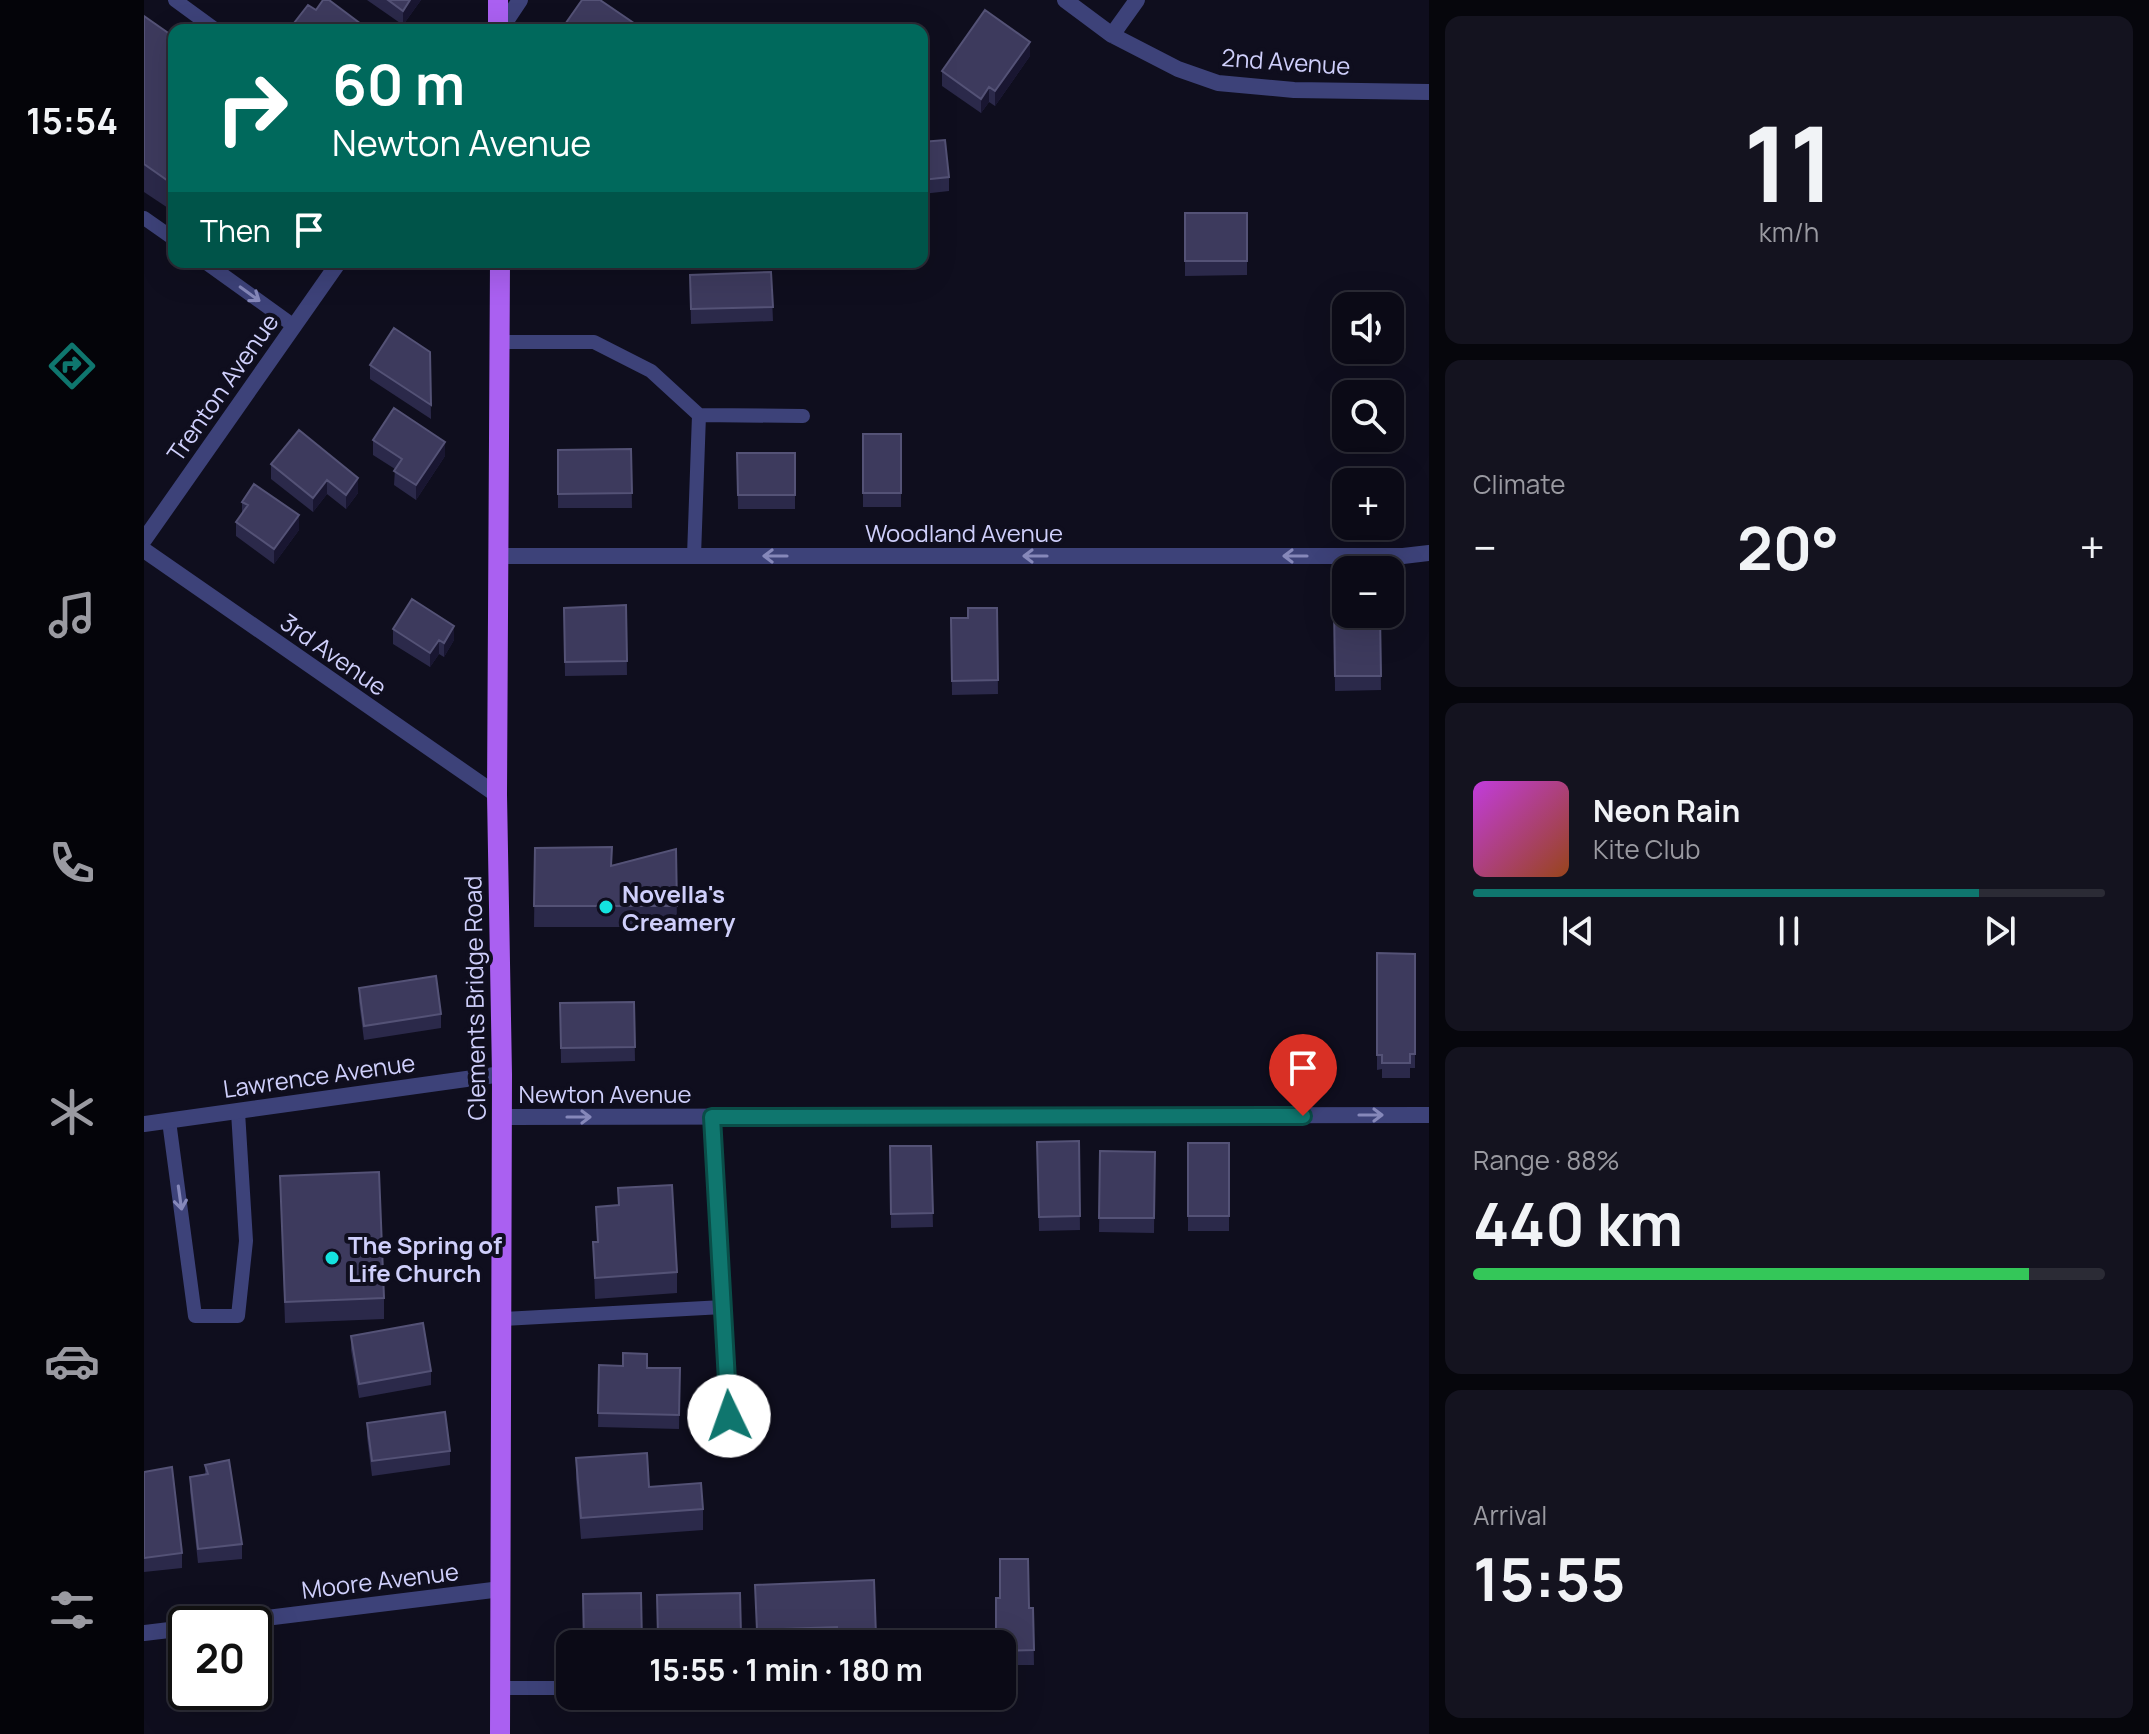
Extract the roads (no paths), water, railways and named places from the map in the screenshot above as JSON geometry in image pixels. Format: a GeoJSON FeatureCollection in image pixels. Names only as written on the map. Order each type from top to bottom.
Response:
{"type":"FeatureCollection","features":[{"type":"Feature","properties":{"kind":"main road"},"geometry":{"type":"LineString","coordinates":[[498,0],[499,24]]}},
{"type":"Feature","properties":{"kind":"main road","name":"Clements Bridge Road"},"geometry":{"type":"LineString","coordinates":[[500,268],[497,795],[502,1074],[500,1734]]}},
{"type":"Feature","properties":{"kind":"street"},"geometry":{"type":"LineString","coordinates":[[503,24],[520,0]]}},
{"type":"Feature","properties":{"kind":"street","name":"2nd Avenue"},"geometry":{"type":"LineString","coordinates":[[1065,0],[1112,35],[1178,69],[1218,83],[1294,90],[1429,92]]}},
{"type":"Feature","properties":{"kind":"street"},"geometry":{"type":"LineString","coordinates":[[1112,35],[1137,0]]}},
{"type":"Feature","properties":{"kind":"street","name":"Trenton Avenue"},"geometry":{"type":"LineString","coordinates":[[144,540],[335,268]]}},
{"type":"Feature","properties":{"kind":"street","name":"3rd Avenue"},"geometry":{"type":"LineString","coordinates":[[144,550],[497,795]]}},
{"type":"Feature","properties":{"kind":"street","name":"Woodland Avenue"},"geometry":{"type":"LineString","coordinates":[[500,556],[1403,556],[1429,553]]}},
{"type":"Feature","properties":{"kind":"street","name":"Lawrence Avenue"},"geometry":{"type":"LineString","coordinates":[[144,1124],[502,1074]]}},
{"type":"Feature","properties":{"kind":"street","name":"Newton Avenue"},"geometry":{"type":"LineString","coordinates":[[501,1117],[1429,1115]]}},
{"type":"Feature","properties":{"kind":"street","name":"Moore Avenue"},"geometry":{"type":"LineString","coordinates":[[272,1617],[501,1589]]}},
{"type":"Feature","properties":{"kind":"street"},"geometry":{"type":"LineString","coordinates":[[144,1633],[168,1630]]}},
{"type":"Feature","properties":{"kind":"lane"},"geometry":{"type":"LineString","coordinates":[[175,0],[208,24]]}},
{"type":"Feature","properties":{"kind":"lane"},"geometry":{"type":"LineString","coordinates":[[144,218],[168,235]]}},
{"type":"Feature","properties":{"kind":"lane"},"geometry":{"type":"LineString","coordinates":[[213,268],[294,326]]}},
{"type":"Feature","properties":{"kind":"lane"},"geometry":{"type":"LineString","coordinates":[[501,342],[594,342],[651,371],[699,415],[803,416]]}},
{"type":"Feature","properties":{"kind":"lane"},"geometry":{"type":"LineString","coordinates":[[694,556],[699,415]]}},
{"type":"Feature","properties":{"kind":"lane"},"geometry":{"type":"LineString","coordinates":[[169,1121],[195,1316],[238,1316],[246,1241],[238,1112]]}},
{"type":"Feature","properties":{"kind":"lane"},"geometry":{"type":"LineString","coordinates":[[712,1117],[729,1416]]}},
{"type":"Feature","properties":{"kind":"lane"},"geometry":{"type":"LineString","coordinates":[[502,1319],[723,1307]]}},
{"type":"Feature","properties":{"kind":"lane"},"geometry":{"type":"LineString","coordinates":[[500,1688],[556,1688]]}},
{"type":"Feature","properties":{"kind":"place","name":"Novella's Creamery"},"geometry":{"type":"Point","coordinates":[606,907]}},
{"type":"Feature","properties":{"kind":"place","name":"The Spring of Life Church"},"geometry":{"type":"Point","coordinates":[332,1258]}}]}
